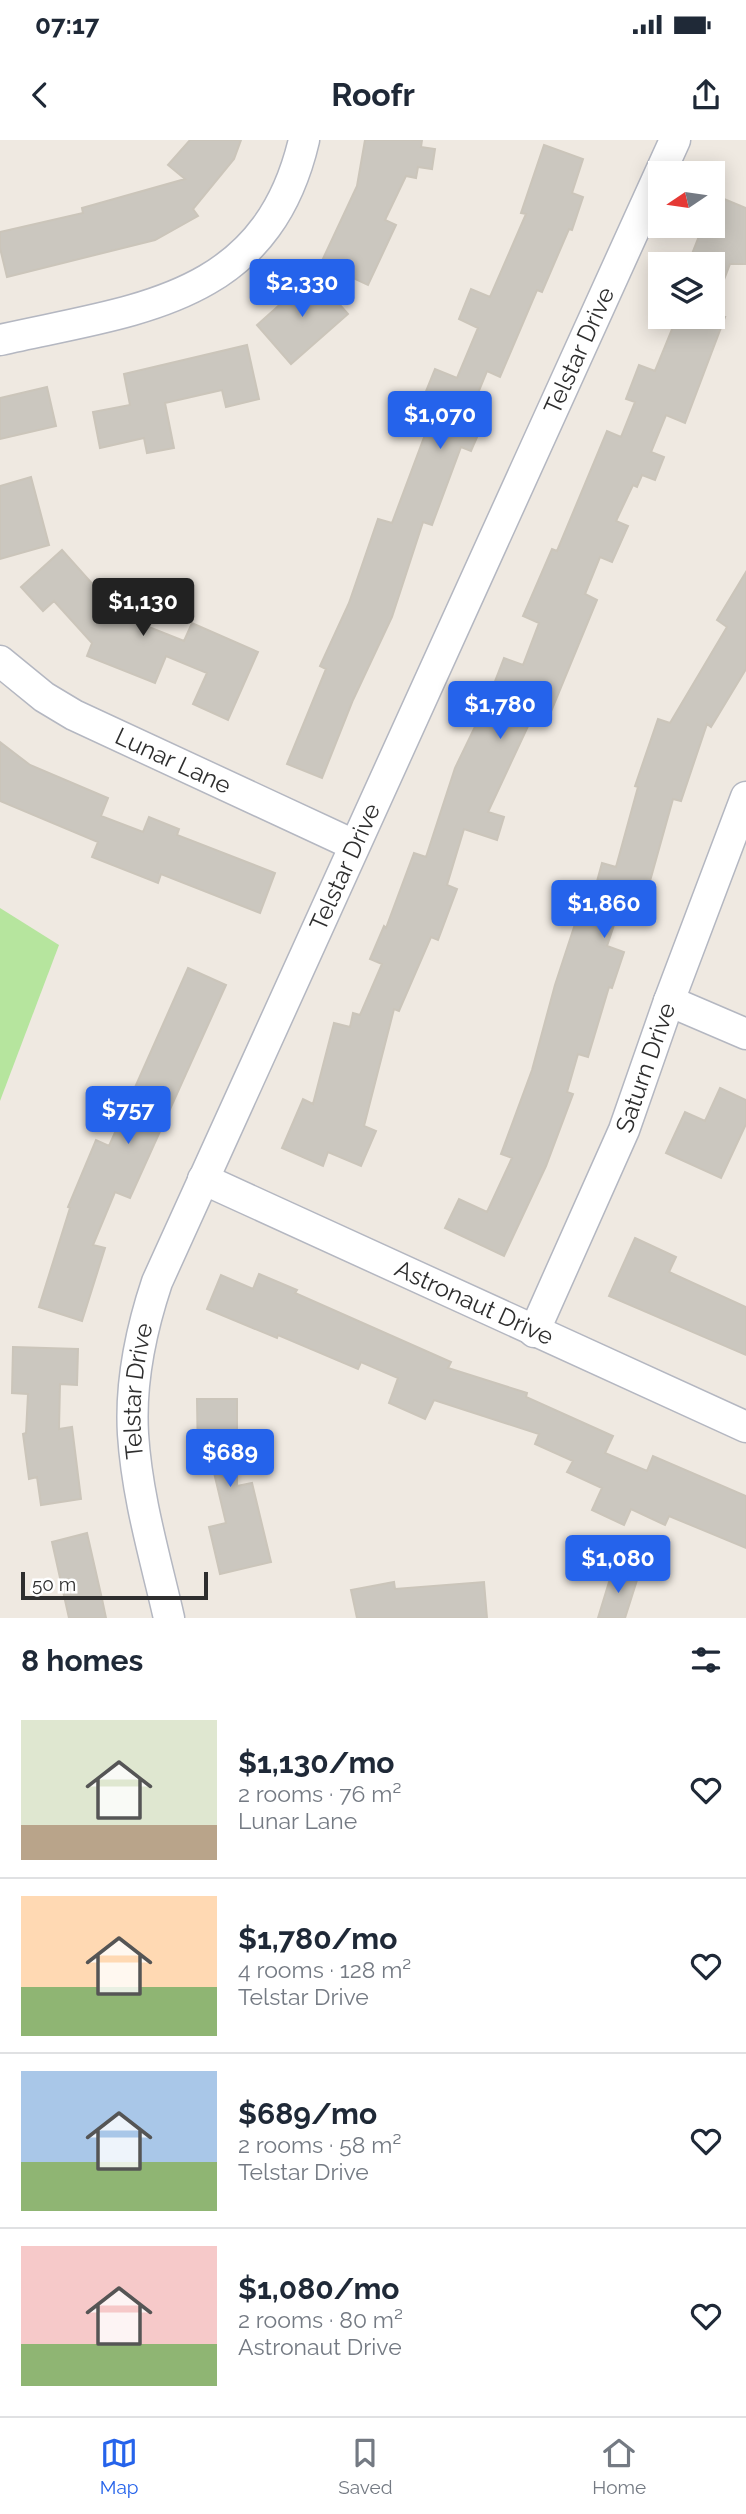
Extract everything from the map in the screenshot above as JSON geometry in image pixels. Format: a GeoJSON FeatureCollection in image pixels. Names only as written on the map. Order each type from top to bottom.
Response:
{"type":"FeatureCollection","features":[{"type":"Feature","properties":{"kind":"street"},"geometry":{"type":"LineString","coordinates":[[0,340],[136,309],[186,292],[208,280],[233,263],[276,215],[298,167],[304,140]]}},
{"type":"Feature","properties":{"kind":"street","name":"Telstar Drive"},"geometry":{"type":"LineString","coordinates":[[169,1618],[140,1492],[133,1433],[133,1402],[141,1339],[148,1310],[167,1255],[675,140]]}},
{"type":"Feature","properties":{"kind":"street","name":"Lunar Lane"},"geometry":{"type":"LineString","coordinates":[[0,661],[44,697],[74,715],[355,845]]}},
{"type":"Feature","properties":{"kind":"street","name":"Saturn Drive"},"geometry":{"type":"LineString","coordinates":[[534,1332],[624,1130],[669,1001],[746,797]]}},
{"type":"Feature","properties":{"kind":"street"},"geometry":{"type":"LineString","coordinates":[[669,1001],[746,1034]]}},
{"type":"Feature","properties":{"kind":"street","name":"Astronaut Drive"},"geometry":{"type":"LineString","coordinates":[[202,1179],[746,1427]]}},
{"type":"Feature","properties":{"kind":"green space"},"geometry":{"type":"Polygon","coordinates":[[[0,908],[59,945],[0,1101],[0,908]]]}},
{"type":"Feature","properties":{"kind":"building"},"geometry":{"type":"Polygon","coordinates":[[[190,140],[241,140],[234,159],[193,209],[198,216],[155,240],[7,277],[0,248],[0,232],[83,213],[82,208],[185,179],[168,165],[190,140]]]}},
{"type":"Feature","properties":{"kind":"building"},"geometry":{"type":"Polygon","coordinates":[[[365,140],[422,140],[421,147],[435,149],[432,169],[418,167],[416,178],[406,176],[385,220],[396,225],[368,285],[321,263],[357,186],[365,140]]]}},
{"type":"Feature","properties":{"kind":"building"},"geometry":{"type":"Polygon","coordinates":[[[544,145],[583,159],[572,193],[583,197],[572,230],[569,229],[542,292],[537,290],[500,377],[487,371],[469,415],[484,421],[471,451],[461,447],[432,525],[423,522],[392,617],[353,700],[322,778],[287,764],[326,669],[320,666],[349,603],[378,519],[392,523],[426,432],[412,426],[435,369],[457,378],[478,328],[459,319],[471,289],[490,297],[526,214],[521,213],[544,145]]]}},
{"type":"Feature","properties":{"kind":"building"},"geometry":{"type":"Polygon","coordinates":[[[725,199],[746,208],[746,264],[730,264],[725,277],[725,252],[693,252],[698,238],[725,238],[725,199]]]}},
{"type":"Feature","properties":{"kind":"building"},"geometry":{"type":"Polygon","coordinates":[[[313,275],[348,314],[291,364],[257,325],[313,275]]]}},
{"type":"Feature","properties":{"kind":"building"},"geometry":{"type":"Polygon","coordinates":[[[672,329],[720,329],[685,423],[666,415],[651,452],[664,457],[655,480],[642,475],[637,487],[633,485],[616,521],[628,526],[612,562],[600,557],[585,594],[597,600],[550,714],[536,709],[488,812],[504,817],[497,840],[464,829],[447,885],[457,889],[438,940],[431,937],[399,1011],[394,1009],[364,1126],[376,1131],[361,1166],[328,1152],[323,1166],[282,1148],[303,1099],[313,1104],[334,1023],[350,1027],[353,1013],[360,1015],[382,964],[370,959],[384,926],[386,928],[414,853],[426,857],[455,768],[487,702],[504,658],[523,665],[539,623],[523,616],[552,549],[557,551],[607,431],[621,437],[635,402],[626,399],[639,365],[655,371],[672,329]]]}},
{"type":"Feature","properties":{"kind":"building"},"geometry":{"type":"Polygon","coordinates":[[[247,345],[259,399],[226,407],[222,390],[165,403],[174,448],[147,453],[144,438],[100,448],[93,412],[130,405],[124,374],[247,345]]]}},
{"type":"Feature","properties":{"kind":"building"},"geometry":{"type":"Polygon","coordinates":[[[47,387],[56,426],[0,439],[0,398],[47,387]]]}},
{"type":"Feature","properties":{"kind":"building"},"geometry":{"type":"Polygon","coordinates":[[[31,477],[49,545],[0,559],[0,486],[31,477]]]}},
{"type":"Feature","properties":{"kind":"building"},"geometry":{"type":"Polygon","coordinates":[[[62,550],[121,616],[184,641],[192,623],[258,652],[228,720],[193,704],[207,673],[166,656],[155,683],[87,656],[92,643],[54,601],[43,611],[21,587],[62,550]]]}},
{"type":"Feature","properties":{"kind":"building"},"geometry":{"type":"Polygon","coordinates":[[[746,572],[746,669],[711,727],[707,724],[681,801],[673,799],[643,906],[622,901],[607,946],[624,952],[612,988],[609,987],[588,1057],[578,1054],[567,1092],[573,1094],[546,1166],[504,1256],[445,1228],[459,1199],[487,1212],[512,1158],[501,1154],[532,1070],[555,985],[578,915],[587,918],[602,863],[616,867],[638,787],[635,786],[658,719],[670,723],[727,627],[717,620],[746,572]]]}},
{"type":"Feature","properties":{"kind":"building"},"geometry":{"type":"Polygon","coordinates":[[[0,742],[30,765],[108,798],[101,816],[143,832],[149,817],[179,829],[177,835],[275,873],[260,913],[161,874],[158,883],[92,857],[98,842],[0,801],[0,742]]]}},
{"type":"Feature","properties":{"kind":"building"},"geometry":{"type":"Polygon","coordinates":[[[188,968],[226,985],[130,1198],[115,1192],[93,1245],[105,1248],[82,1321],[39,1307],[70,1208],[68,1207],[96,1140],[109,1146],[188,968]]]}},
{"type":"Feature","properties":{"kind":"building"},"geometry":{"type":"Polygon","coordinates":[[[720,1088],[746,1100],[746,1124],[721,1178],[666,1153],[685,1112],[705,1121],[720,1088]]]}},
{"type":"Feature","properties":{"kind":"building"},"geometry":{"type":"Polygon","coordinates":[[[635,1238],[676,1257],[669,1272],[746,1307],[746,1355],[609,1296],[635,1238]]]}},
{"type":"Feature","properties":{"kind":"building"},"geometry":{"type":"Polygon","coordinates":[[[259,1274],[297,1290],[295,1293],[451,1362],[448,1368],[527,1393],[526,1397],[613,1436],[605,1453],[647,1471],[653,1456],[746,1496],[746,1548],[669,1516],[665,1525],[631,1509],[624,1525],[592,1510],[602,1488],[567,1472],[573,1461],[535,1444],[539,1434],[434,1400],[425,1419],[389,1403],[398,1378],[361,1362],[358,1369],[207,1309],[221,1275],[253,1289],[259,1274]]]}},
{"type":"Feature","properties":{"kind":"building"},"geometry":{"type":"Polygon","coordinates":[[[13,1347],[78,1349],[77,1385],[60,1384],[59,1429],[72,1427],[81,1499],[41,1505],[37,1477],[29,1479],[23,1434],[26,1433],[28,1394],[12,1393],[13,1347]]]}},
{"type":"Feature","properties":{"kind":"building"},"geometry":{"type":"Polygon","coordinates":[[[197,1399],[237,1399],[237,1486],[252,1483],[271,1562],[220,1574],[209,1527],[226,1523],[211,1460],[198,1461],[197,1399]]]}},
{"type":"Feature","properties":{"kind":"building"},"geometry":{"type":"Polygon","coordinates":[[[87,1533],[106,1618],[69,1618],[52,1542],[87,1533]]]}},
{"type":"Feature","properties":{"kind":"building"},"geometry":{"type":"Polygon","coordinates":[[[613,1569],[638,1577],[625,1618],[598,1618],[613,1569]]]}},
{"type":"Feature","properties":{"kind":"building"},"geometry":{"type":"Polygon","coordinates":[[[394,1582],[395,1589],[484,1582],[487,1618],[357,1618],[351,1590],[394,1582]]]}}]}
